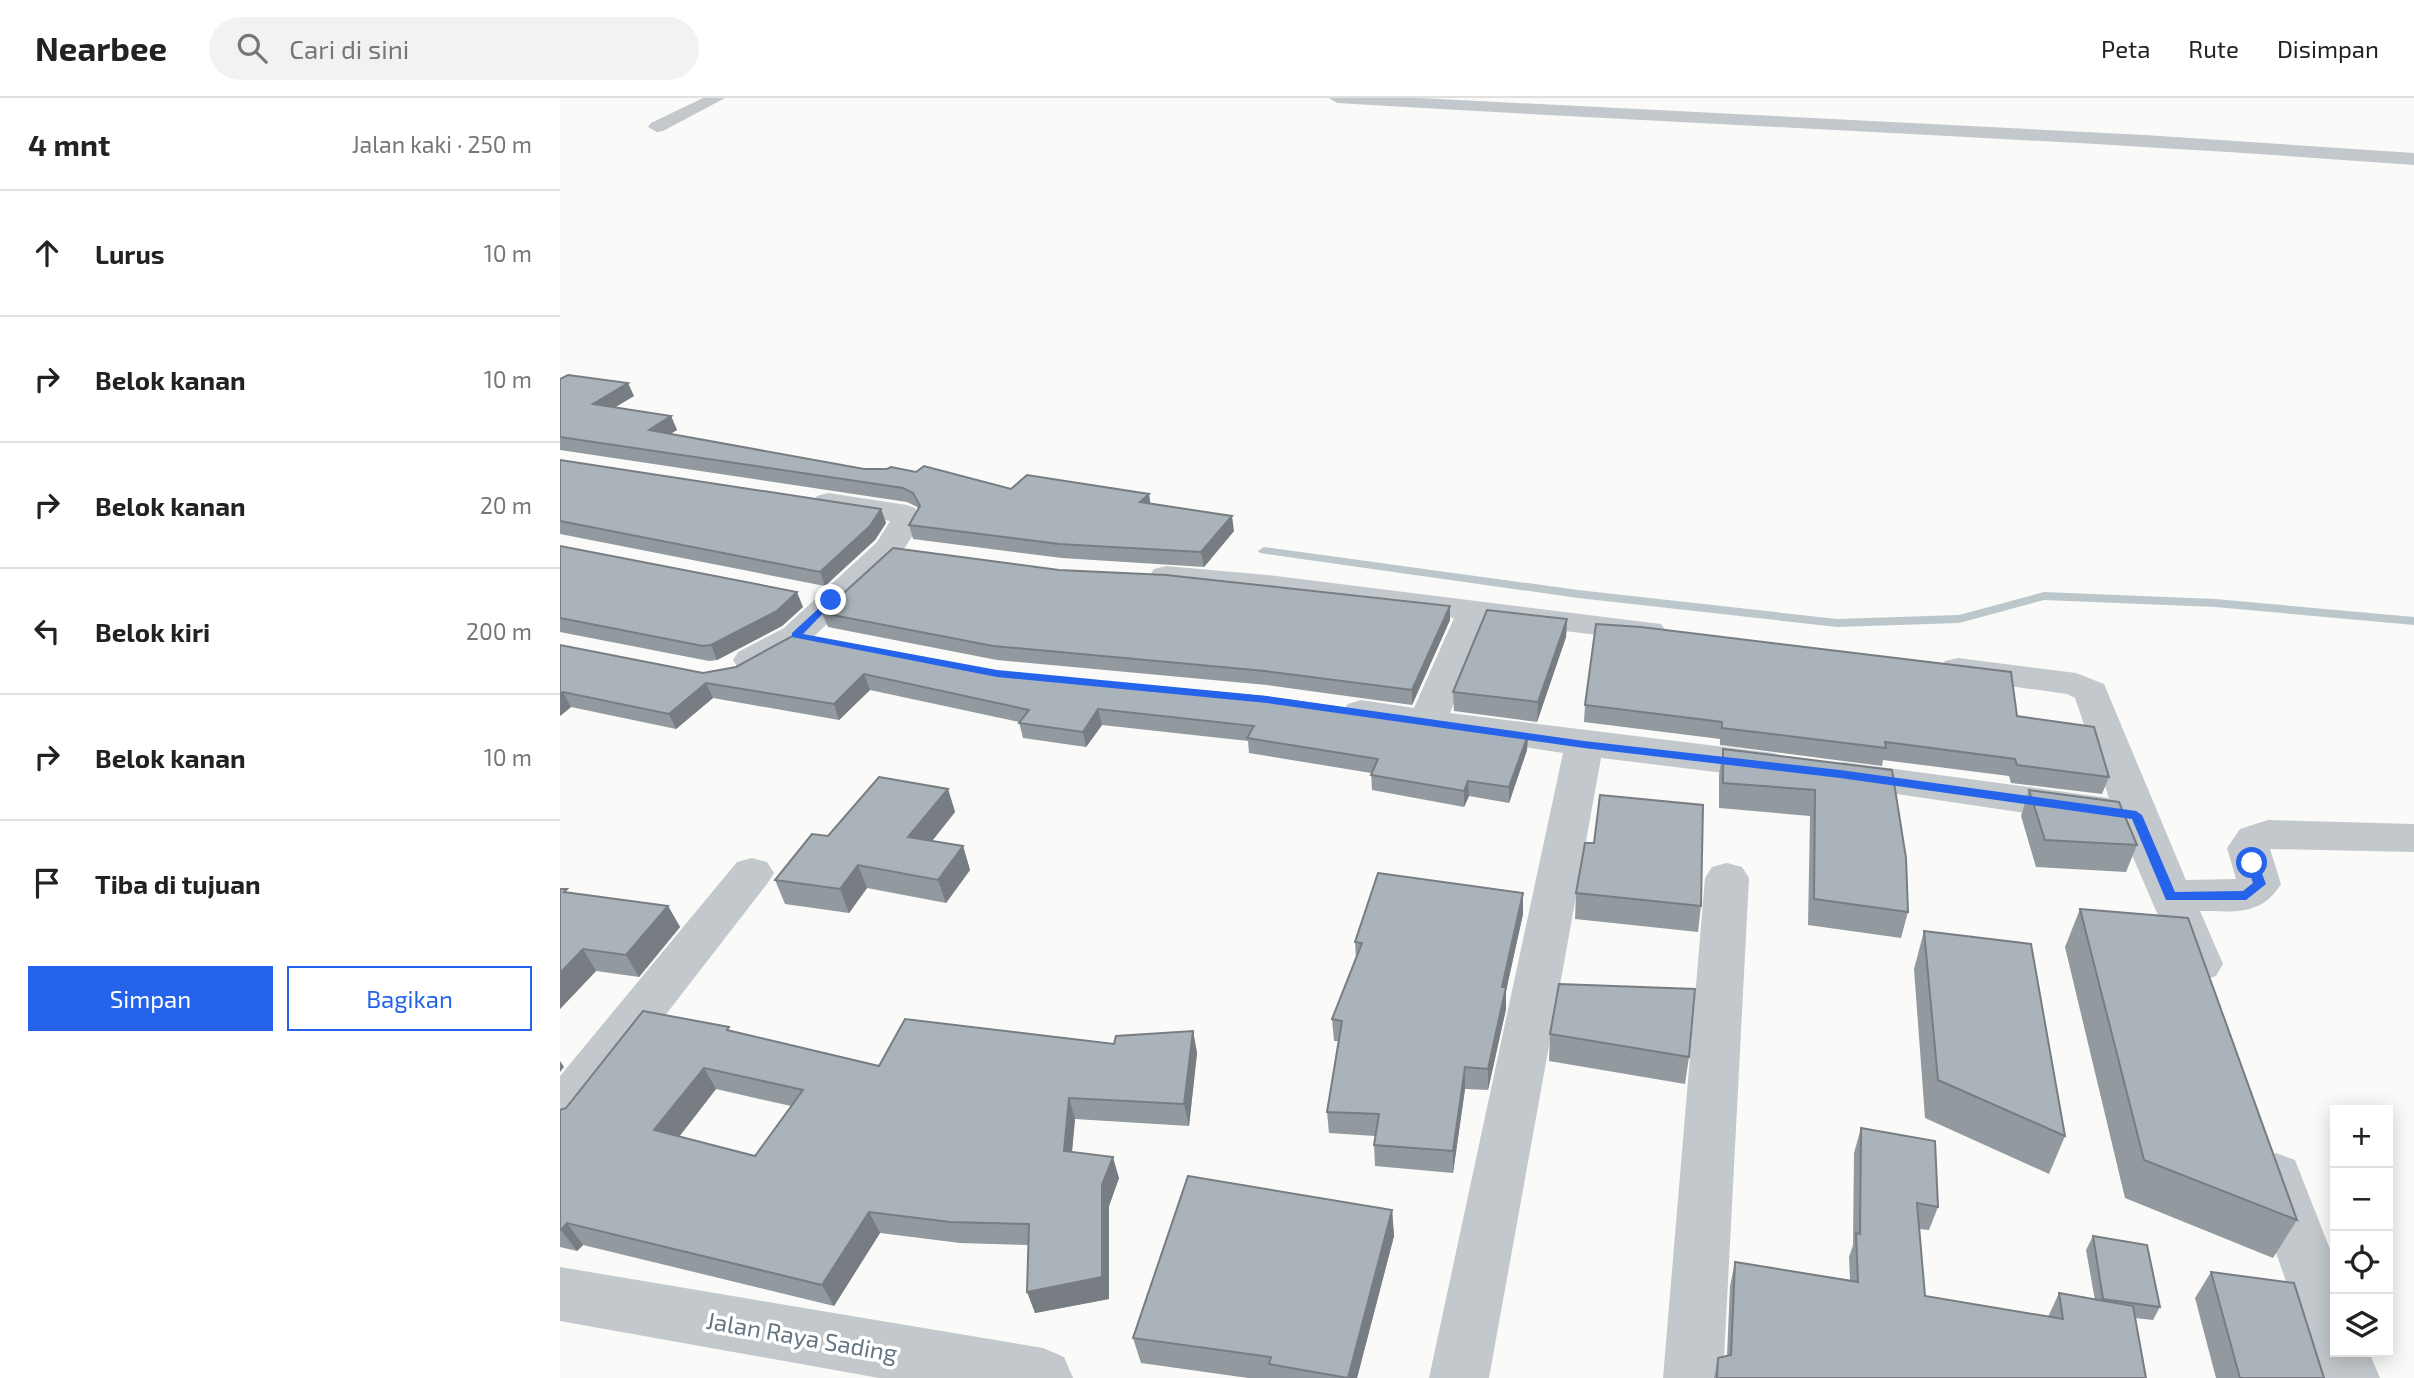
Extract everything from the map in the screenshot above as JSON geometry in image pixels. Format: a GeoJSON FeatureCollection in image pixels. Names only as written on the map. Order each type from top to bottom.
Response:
{"type":"FeatureCollection","features":[{"type":"Feature","properties":{"kind":"street"},"geometry":{"type":"LineString","coordinates":[[657,127],[717,98]]}},
{"type":"Feature","properties":{"kind":"street"},"geometry":{"type":"LineString","coordinates":[[1337,98],[1568,113],[1877,125],[2414,159]]}},
{"type":"Feature","properties":{"kind":"street"},"geometry":{"type":"LineString","coordinates":[[719,674],[728,672],[796,635],[831,600],[902,550],[906,521],[904,516],[793,497]]}},
{"type":"Feature","properties":{"kind":"street"},"geometry":{"type":"LineString","coordinates":[[1133,576],[1268,585],[1680,635]]}},
{"type":"Feature","properties":{"kind":"street"},"geometry":{"type":"LineString","coordinates":[[790,592],[831,600]]}},
{"type":"Feature","properties":{"kind":"street"},"geometry":{"type":"LineString","coordinates":[[1428,720],[1474,611]]}},
{"type":"Feature","properties":{"kind":"street"},"geometry":{"type":"LineString","coordinates":[[796,635],[844,646]]}},
{"type":"Feature","properties":{"kind":"street"},"geometry":{"type":"LineString","coordinates":[[1924,665],[2060,681],[2076,684],[2091,692],[2136,815],[2210,993]]}},
{"type":"Feature","properties":{"kind":"street"},"geometry":{"type":"LineString","coordinates":[[1321,706],[1584,744],[1840,774],[2136,815]]}},
{"type":"Feature","properties":{"kind":"street"},"geometry":{"type":"LineString","coordinates":[[1459,1378],[1584,744]]}},
{"type":"Feature","properties":{"kind":"street"},"geometry":{"type":"LineString","coordinates":[[2171,897],[2246,895],[2259,884],[2248,848],[2255,839],[2268,834],[2414,838]]}},
{"type":"Feature","properties":{"kind":"street"},"geometry":{"type":"LineString","coordinates":[[560,1113],[752,873]]}},
{"type":"Feature","properties":{"kind":"street"},"geometry":{"type":"LineString","coordinates":[[1693,1378],[1727,878]]}},
{"type":"Feature","properties":{"kind":"street"},"geometry":{"type":"LineString","coordinates":[[2266,1146],[2330,1324]]}},
{"type":"Feature","properties":{"kind":"street","name":"Jalan Raya Sading"},"geometry":{"type":"LineString","coordinates":[[560,1294],[1043,1378]]}},
{"type":"Feature","properties":{"kind":"street"},"geometry":{"type":"LineString","coordinates":[[2342,1357],[2350,1378]]}},
{"type":"Feature","properties":{"kind":"building"},"geometry":{"type":"Polygon","coordinates":[[[568,375],[628,383],[593,404],[671,416],[649,430],[864,469],[891,467],[916,472],[924,466],[1011,489],[1027,475],[1149,494],[1140,502],[1232,516],[1201,552],[1059,544],[909,525],[920,506],[913,493],[903,488],[560,437],[560,379],[568,375]]]}},
{"type":"Feature","properties":{"kind":"building"},"geometry":{"type":"Polygon","coordinates":[[[560,460],[881,509],[870,526],[820,572],[560,521],[560,460]]]}},
{"type":"Feature","properties":{"kind":"building"},"geometry":{"type":"Polygon","coordinates":[[[560,546],[797,592],[777,611],[711,645],[703,646],[560,618],[560,546]]]}},
{"type":"Feature","properties":{"kind":"building"},"geometry":{"type":"Polygon","coordinates":[[[893,548],[1059,570],[1166,575],[1450,606],[1412,690],[1265,671],[993,646],[822,613],[893,548]]]}},
{"type":"Feature","properties":{"kind":"building"},"geometry":{"type":"Polygon","coordinates":[[[1487,610],[1567,619],[1538,702],[1453,692],[1487,610]]]}},
{"type":"Feature","properties":{"kind":"building"},"geometry":{"type":"Polygon","coordinates":[[[1596,624],[1641,627],[2011,672],[2017,716],[2094,727],[2109,777],[2017,765],[2015,759],[1885,742],[1886,748],[1722,728],[1722,722],[1585,705],[1596,624]]]}},
{"type":"Feature","properties":{"kind":"building"},"geometry":{"type":"Polygon","coordinates":[[[796,634],[992,672],[1265,697],[1528,735],[1509,787],[1468,781],[1464,791],[1371,775],[1378,759],[1247,738],[1254,726],[1098,709],[1083,732],[1019,723],[1029,710],[864,674],[834,704],[706,683],[669,714],[563,692],[560,694],[560,645],[703,673],[736,667],[796,634]]]}},
{"type":"Feature","properties":{"kind":"building"},"geometry":{"type":"Polygon","coordinates":[[[1723,749],[1892,770],[1906,858],[1908,912],[1814,899],[1815,790],[1723,783],[1723,749]]]}},
{"type":"Feature","properties":{"kind":"building"},"geometry":{"type":"Polygon","coordinates":[[[879,777],[948,789],[908,837],[963,846],[938,880],[858,865],[840,889],[775,880],[812,834],[828,836],[879,777]]]}},
{"type":"Feature","properties":{"kind":"building"},"geometry":{"type":"Polygon","coordinates":[[[2029,790],[2119,802],[2137,845],[2045,840],[2029,790]]]}},
{"type":"Feature","properties":{"kind":"building"},"geometry":{"type":"Polygon","coordinates":[[[1600,795],[1703,805],[1701,906],[1576,893],[1585,843],[1594,843],[1600,795]]]}},
{"type":"Feature","properties":{"kind":"building"},"geometry":{"type":"Polygon","coordinates":[[[1378,873],[1523,893],[1502,987],[1506,987],[1488,1069],[1465,1067],[1453,1151],[1374,1145],[1379,1114],[1327,1112],[1342,1021],[1332,1019],[1362,943],[1355,942],[1378,873]]]}},
{"type":"Feature","properties":{"kind":"building"},"geometry":{"type":"Polygon","coordinates":[[[560,889],[567,889],[564,892],[668,906],[626,955],[583,949],[560,973],[560,889]]]}},
{"type":"Feature","properties":{"kind":"building"},"geometry":{"type":"Polygon","coordinates":[[[2080,909],[2188,918],[2297,1220],[2144,1160],[2080,909]]]}},
{"type":"Feature","properties":{"kind":"building"},"geometry":{"type":"Polygon","coordinates":[[[1924,931],[2031,944],[2065,1136],[1938,1080],[1924,931]]]}},
{"type":"Feature","properties":{"kind":"building"},"geometry":{"type":"Polygon","coordinates":[[[1559,984],[1695,989],[1689,1057],[1550,1034],[1559,984]]]}},
{"type":"Feature","properties":{"kind":"building"},"geometry":{"type":"Polygon","coordinates":[[[643,1011],[729,1027],[727,1030],[879,1066],[905,1019],[1114,1044],[1116,1036],[1193,1031],[1184,1104],[1069,1098],[1064,1151],[1113,1157],[1102,1185],[1102,1277],[1027,1292],[1029,1224],[950,1222],[869,1212],[822,1285],[567,1223],[560,1230],[560,1110],[566,1108],[643,1011]],[[704,1068],[654,1130],[755,1156],[803,1090],[704,1068]]]}},
{"type":"Feature","properties":{"kind":"building"},"geometry":{"type":"Polygon","coordinates":[[[1861,1128],[1935,1141],[1938,1207],[1917,1203],[1925,1296],[2063,1319],[2059,1293],[2133,1306],[2146,1378],[1717,1378],[1718,1358],[1731,1355],[1735,1262],[1858,1282],[1856,1233],[1860,1234],[1861,1128]]]}},
{"type":"Feature","properties":{"kind":"building"},"geometry":{"type":"Polygon","coordinates":[[[1188,1176],[1392,1210],[1348,1378],[1269,1364],[1271,1357],[1133,1338],[1188,1176]]]}},
{"type":"Feature","properties":{"kind":"building"},"geometry":{"type":"Polygon","coordinates":[[[2093,1236],[2147,1245],[2160,1307],[2103,1299],[2093,1236]]]}},
{"type":"Feature","properties":{"kind":"building"},"geometry":{"type":"Polygon","coordinates":[[[2211,1272],[2294,1283],[2324,1378],[2240,1378],[2211,1272]]]}},
{"type":"Feature","properties":{"kind":"waterway"},"geometry":{"type":"LineString","coordinates":[[1264,551],[1578,594],[1837,623],[1959,619],[2044,596],[2215,603],[2414,621]]}},
{"type":"Feature","properties":{"kind":"route"},"geometry":{"type":"LineString","coordinates":[[831,600],[796,635],[997,674],[1267,699],[1584,744],[1840,774],[2136,815],[2171,897],[2246,895],[2259,884],[2252,863]]}}]}
